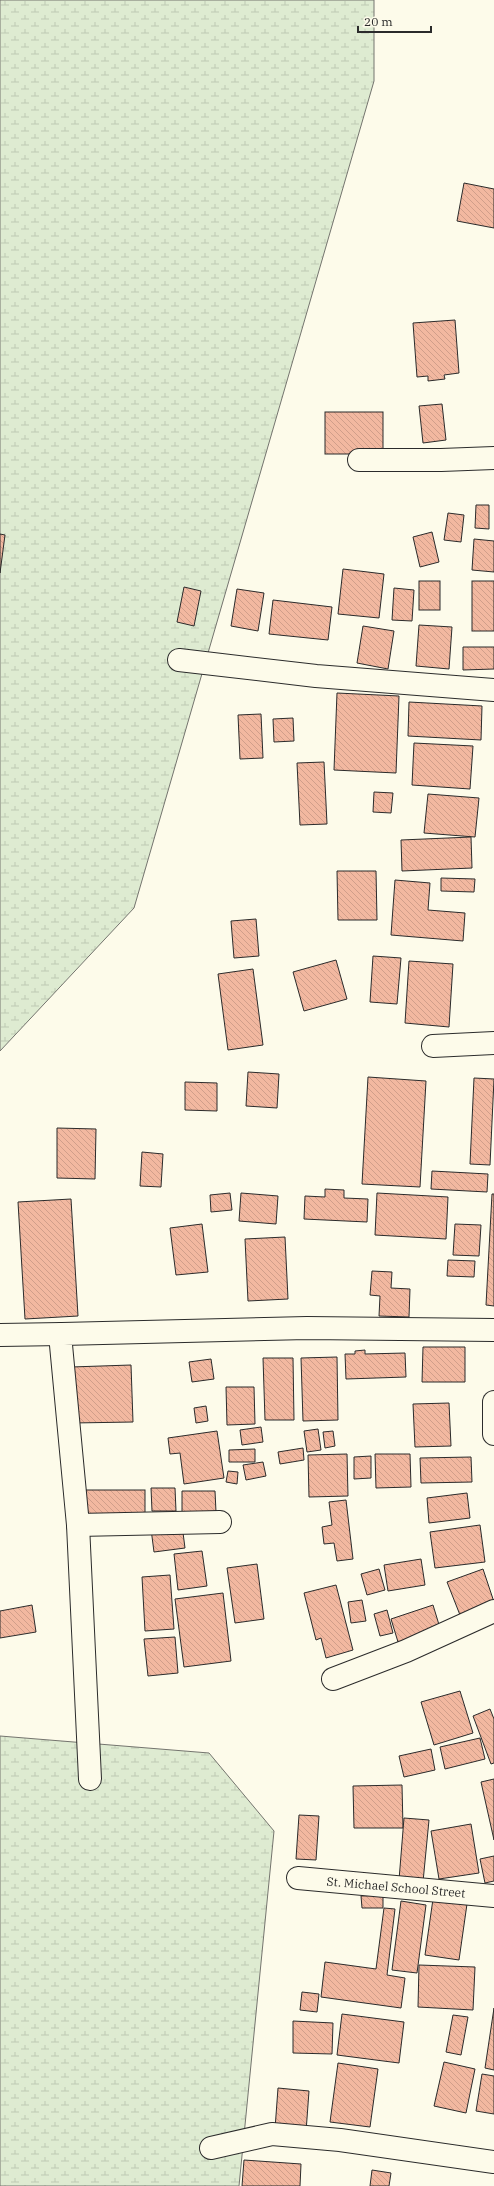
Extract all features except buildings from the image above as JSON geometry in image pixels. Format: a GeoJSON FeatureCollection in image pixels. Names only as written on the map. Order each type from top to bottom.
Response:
{"type":"FeatureCollection","features":[{"type":"Feature","properties":{"kind":"street"},"geometry":{"type":"LineString","coordinates":[[359,460],[441,460],[494,458]]}},
{"type":"Feature","properties":{"kind":"street"},"geometry":{"type":"LineString","coordinates":[[179,660],[316,676],[494,690]]}},
{"type":"Feature","properties":{"kind":"street"},"geometry":{"type":"LineString","coordinates":[[433,1046],[494,1044]]}},
{"type":"Feature","properties":{"kind":"street"},"geometry":{"type":"LineString","coordinates":[[0,1335],[308,1328],[494,1330]]}},
{"type":"Feature","properties":{"kind":"street"},"geometry":{"type":"LineString","coordinates":[[62,1334],[61,1345],[78,1525],[90,1779]]}},
{"type":"Feature","properties":{"kind":"street"},"geometry":{"type":"LineString","coordinates":[[494,1402],[494,1434]]}},
{"type":"Feature","properties":{"kind":"street"},"geometry":{"type":"LineString","coordinates":[[78,1525],[220,1522]]}},
{"type":"Feature","properties":{"kind":"street"},"geometry":{"type":"LineString","coordinates":[[333,1680],[494,1611]]}},
{"type":"Feature","properties":{"kind":"street","name":"St. Michael School Street"},"geometry":{"type":"LineString","coordinates":[[298,1878],[494,1896]]}},
{"type":"Feature","properties":{"kind":"street"},"geometry":{"type":"LineString","coordinates":[[211,2148],[272,2134],[340,2140],[494,2162]]}},
{"type":"Feature","properties":{"kind":"green space"},"geometry":{"type":"Polygon","coordinates":[[[0,0],[374,0],[374,81],[134,908],[0,1051],[0,0]]]}},
{"type":"Feature","properties":{"kind":"green space"},"geometry":{"type":"Polygon","coordinates":[[[0,1736],[209,1753],[274,1831],[239,2186],[0,2186],[0,1736]]]}}]}
